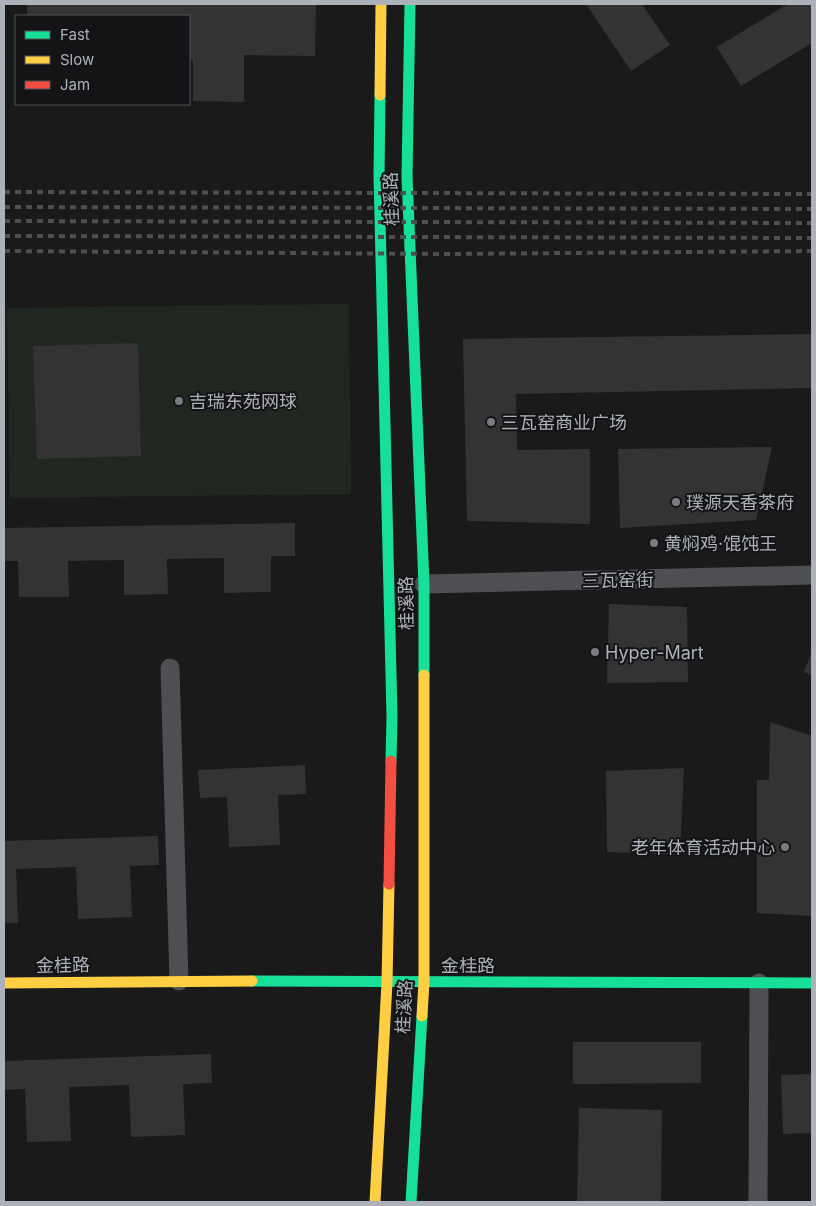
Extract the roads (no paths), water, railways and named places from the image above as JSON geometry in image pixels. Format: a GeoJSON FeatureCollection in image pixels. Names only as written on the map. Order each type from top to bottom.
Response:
{"type":"FeatureCollection","features":[{"type":"Feature","properties":{"kind":"main road","name":"桂溪路"},"geometry":{"type":"LineString","coordinates":[[375,1202],[387,983],[392,716],[379,176],[381,4]]}},
{"type":"Feature","properties":{"kind":"main road","name":"桂溪路"},"geometry":{"type":"LineString","coordinates":[[410,4],[407,176],[424,584],[424,982],[411,1202]]}},
{"type":"Feature","properties":{"kind":"main road","name":"金桂路"},"geometry":{"type":"LineString","coordinates":[[4,983],[179,981],[812,983]]}},
{"type":"Feature","properties":{"kind":"street","name":"三瓦窑街"},"geometry":{"type":"LineString","coordinates":[[424,584],[812,575]]}},
{"type":"Feature","properties":{"kind":"street"},"geometry":{"type":"LineString","coordinates":[[170,668],[179,981]]}},
{"type":"Feature","properties":{"kind":"street"},"geometry":{"type":"LineString","coordinates":[[758,1202],[759,983]]}},
{"type":"Feature","properties":{"kind":"railway"},"geometry":{"type":"LineString","coordinates":[[4,192],[812,194]]}},
{"type":"Feature","properties":{"kind":"railway"},"geometry":{"type":"LineString","coordinates":[[4,207],[812,209]]}},
{"type":"Feature","properties":{"kind":"railway"},"geometry":{"type":"LineString","coordinates":[[4,221],[812,223]]}},
{"type":"Feature","properties":{"kind":"railway"},"geometry":{"type":"LineString","coordinates":[[4,236],[812,238]]}},
{"type":"Feature","properties":{"kind":"railway"},"geometry":{"type":"LineString","coordinates":[[4,251],[447,254],[812,251]]}},
{"type":"Feature","properties":{"kind":"place","name":"吉瑞东苑网球"},"geometry":{"type":"Point","coordinates":[179,401]}},
{"type":"Feature","properties":{"kind":"place","name":"三瓦窑商业广场"},"geometry":{"type":"Point","coordinates":[491,422]}},
{"type":"Feature","properties":{"kind":"place","name":"璞源天香茶府"},"geometry":{"type":"Point","coordinates":[676,502]}},
{"type":"Feature","properties":{"kind":"place","name":"黄焖鸡·馄饨王"},"geometry":{"type":"Point","coordinates":[654,543]}},
{"type":"Feature","properties":{"kind":"place","name":"Hyper-Mart"},"geometry":{"type":"Point","coordinates":[595,652]}},
{"type":"Feature","properties":{"kind":"place","name":"老年体育活动中心"},"geometry":{"type":"Point","coordinates":[785,847]}}]}
